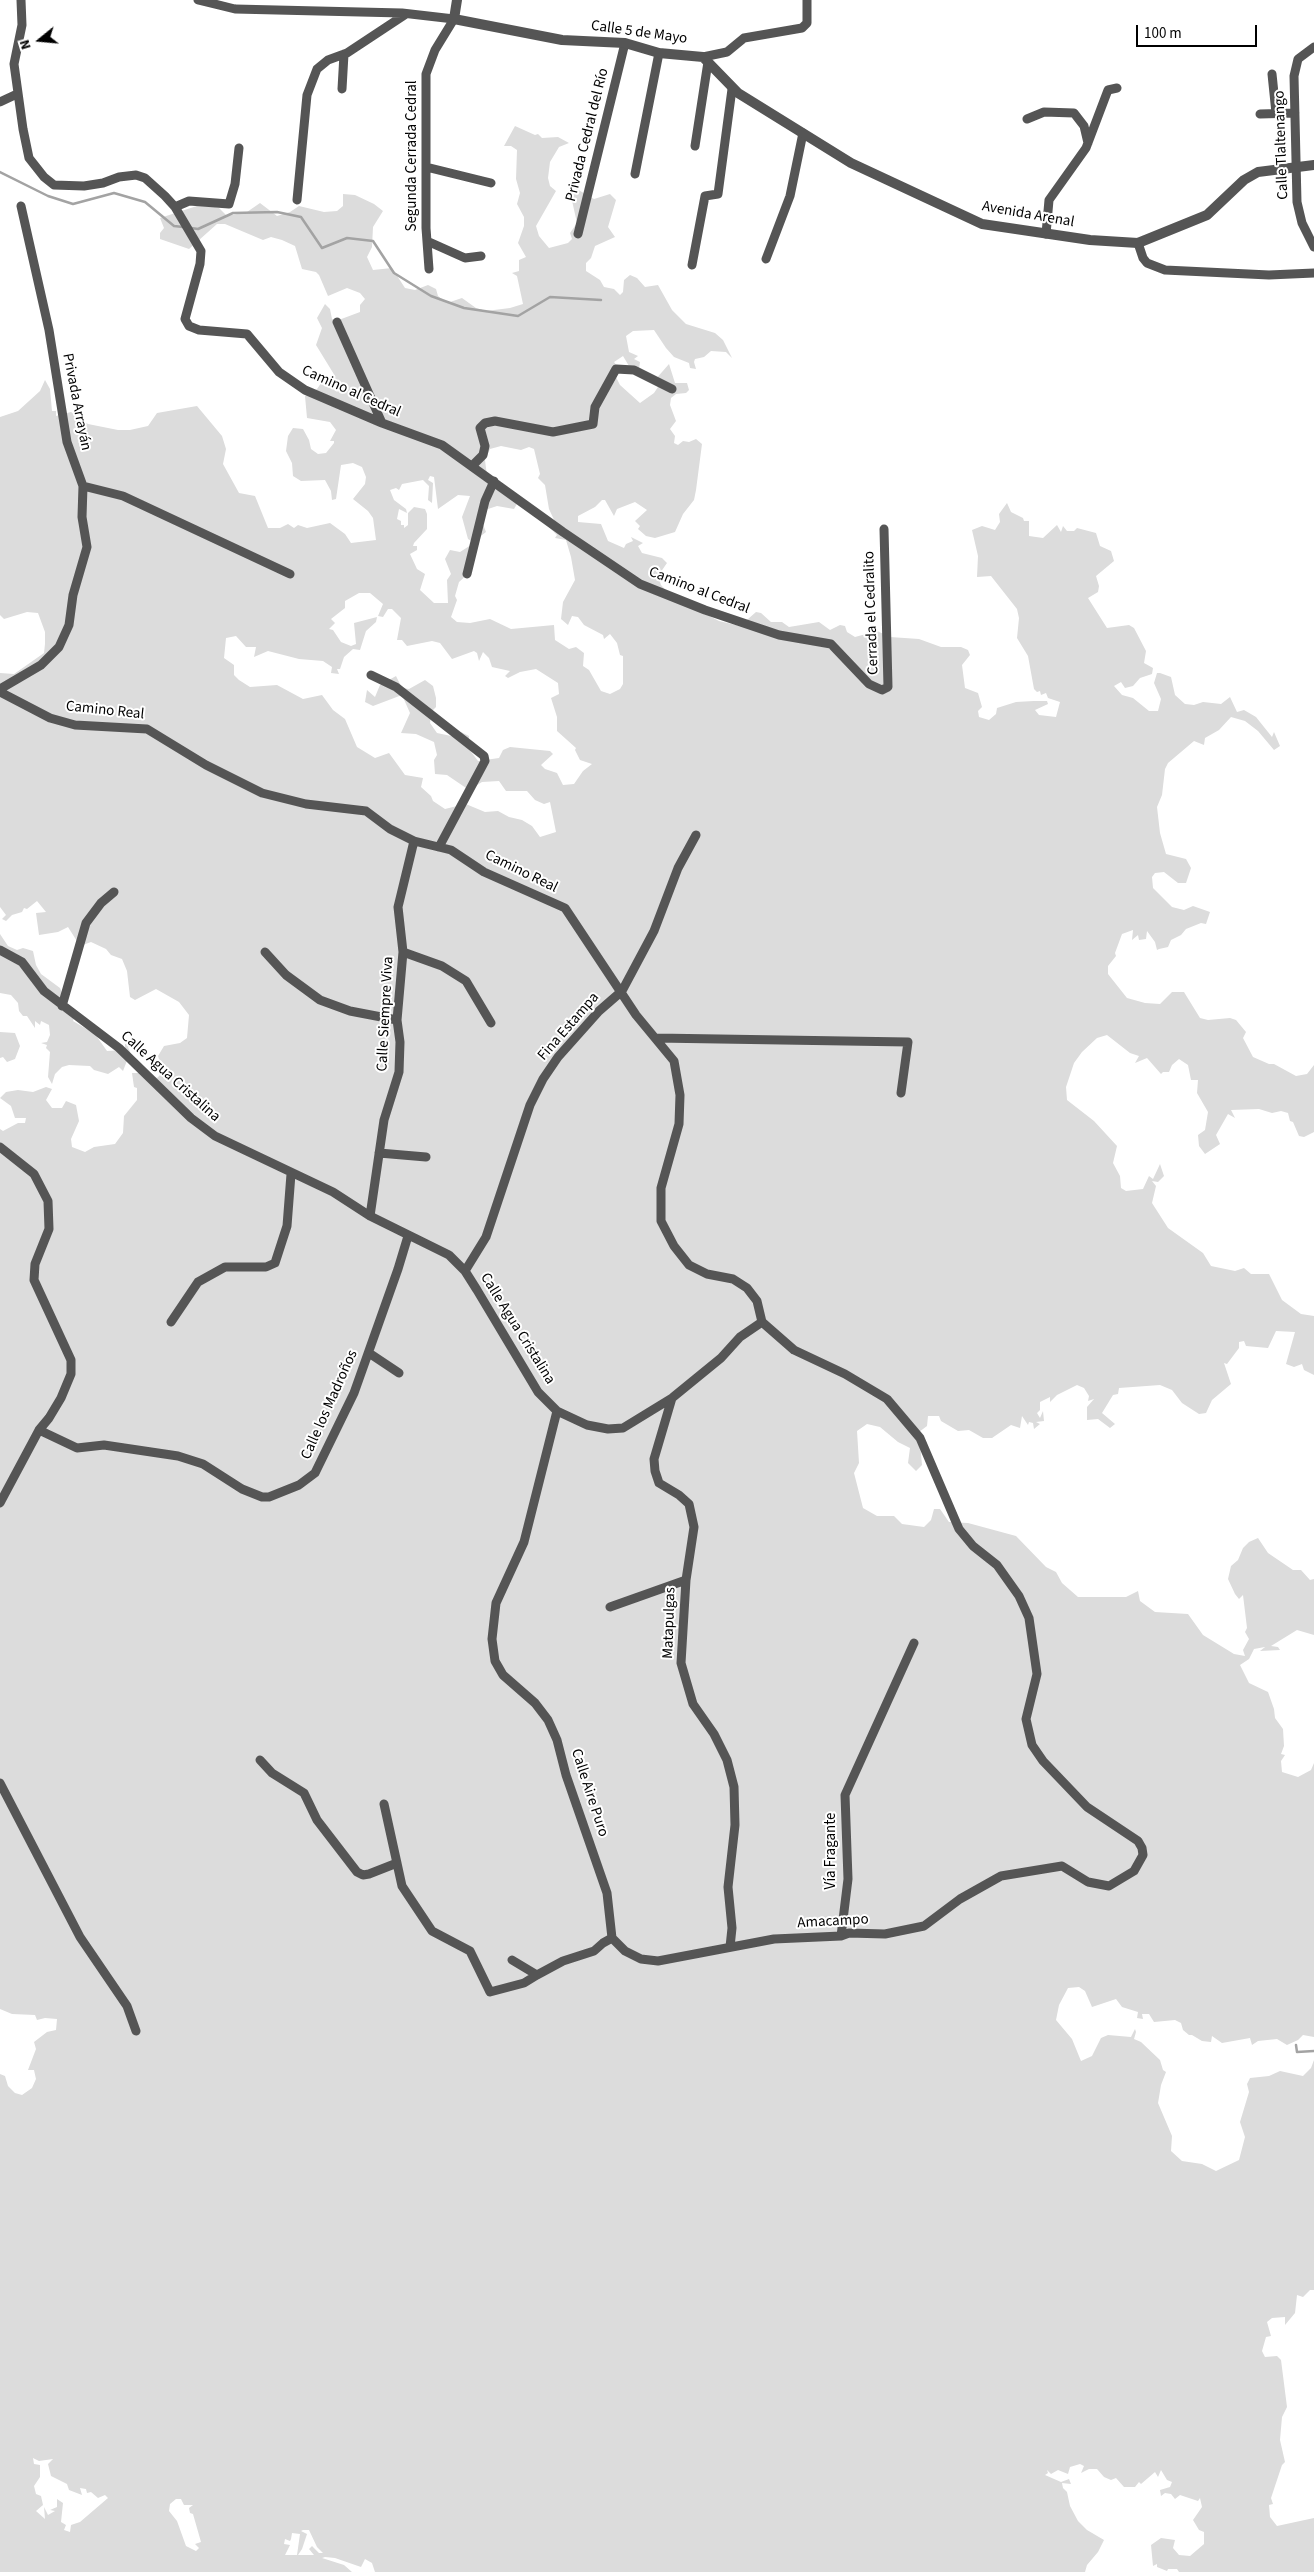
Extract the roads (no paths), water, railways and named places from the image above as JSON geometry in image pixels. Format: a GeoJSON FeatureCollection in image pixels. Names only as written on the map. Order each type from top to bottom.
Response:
{"type":"FeatureCollection","features":[{"type":"Feature","properties":{"kind":"street","name":"Camino al Cedral"},"geometry":{"type":"LineString","coordinates":[[21,0],[22,25],[14,64],[29,158],[44,177],[54,184],[68,187],[103,183],[119,177],[136,175],[144,178],[175,207],[201,251],[201,259],[185,319],[189,326],[199,330],[247,334],[279,372],[305,390],[382,423],[442,445],[640,584],[705,610],[779,635]]}},
{"type":"Feature","properties":{"kind":"street","name":"Calle 5 de Mayo"},"geometry":{"type":"LineString","coordinates":[[198,0],[235,9],[406,14],[454,19],[562,40],[625,43],[659,53],[706,60],[728,52],[744,38],[802,28],[807,23],[807,0]]}},
{"type":"Feature","properties":{"kind":"street"},"geometry":{"type":"LineString","coordinates":[[454,19],[457,0]]}},
{"type":"Feature","properties":{"kind":"street"},"geometry":{"type":"LineString","coordinates":[[297,200],[306,95],[317,69],[328,60],[344,54],[406,14]]}},
{"type":"Feature","properties":{"kind":"street","name":"Segunda Cerrada Cedral"},"geometry":{"type":"LineString","coordinates":[[429,269],[427,241],[426,74],[435,50],[454,19]]}},
{"type":"Feature","properties":{"kind":"street","name":"Privada Cedral del Río"},"geometry":{"type":"LineString","coordinates":[[578,234],[625,43]]}},
{"type":"Feature","properties":{"kind":"street","name":"Calle Tlaltenango"},"geometry":{"type":"LineString","coordinates":[[1314,47],[1298,59],[1295,67],[1297,202],[1302,223],[1314,247]]}},
{"type":"Feature","properties":{"kind":"street"},"geometry":{"type":"LineString","coordinates":[[635,174],[659,53]]}},
{"type":"Feature","properties":{"kind":"street"},"geometry":{"type":"LineString","coordinates":[[342,89],[344,54]]}},
{"type":"Feature","properties":{"kind":"street"},"geometry":{"type":"LineString","coordinates":[[695,146],[706,60]]}},
{"type":"Feature","properties":{"kind":"street","name":"Avenida Arenal"},"geometry":{"type":"LineString","coordinates":[[706,60],[732,89],[851,163],[975,222],[1046,234],[1119,243],[1138,243],[1207,215],[1244,180],[1258,172],[1314,165]]}},
{"type":"Feature","properties":{"kind":"street"},"geometry":{"type":"LineString","coordinates":[[1272,74],[1276,113]]}},
{"type":"Feature","properties":{"kind":"street"},"geometry":{"type":"LineString","coordinates":[[1046,234],[1049,200],[1088,143],[1108,90],[1117,88]]}},
{"type":"Feature","properties":{"kind":"street"},"geometry":{"type":"LineString","coordinates":[[692,264],[705,196],[718,194],[732,89]]}},
{"type":"Feature","properties":{"kind":"street"},"geometry":{"type":"LineString","coordinates":[[0,102],[18,94]]}},
{"type":"Feature","properties":{"kind":"street"},"geometry":{"type":"LineString","coordinates":[[1027,119],[1044,112],[1074,113],[1084,126],[1088,143]]}},
{"type":"Feature","properties":{"kind":"street"},"geometry":{"type":"LineString","coordinates":[[1260,114],[1295,113]]}},
{"type":"Feature","properties":{"kind":"street"},"geometry":{"type":"LineString","coordinates":[[766,258],[790,196],[803,133]]}},
{"type":"Feature","properties":{"kind":"street"},"geometry":{"type":"LineString","coordinates":[[175,207],[189,201],[229,204],[235,184],[239,148]]}},
{"type":"Feature","properties":{"kind":"street"},"geometry":{"type":"LineString","coordinates":[[426,167],[491,183]]}},
{"type":"Feature","properties":{"kind":"street","name":"Privada Arrayán"},"geometry":{"type":"LineString","coordinates":[[0,690],[41,665],[59,647],[69,625],[73,594],[87,547],[82,517],[83,486],[67,442],[49,330],[21,206]]}},
{"type":"Feature","properties":{"kind":"street"},"geometry":{"type":"LineString","coordinates":[[427,241],[465,258],[481,256]]}},
{"type":"Feature","properties":{"kind":"street"},"geometry":{"type":"LineString","coordinates":[[1138,243],[1143,258],[1147,263],[1165,270],[1269,275],[1314,274]]}},
{"type":"Feature","properties":{"kind":"street"},"geometry":{"type":"LineString","coordinates":[[337,322],[382,423]]}},
{"type":"Feature","properties":{"kind":"street"},"geometry":{"type":"LineString","coordinates":[[472,466],[484,454],[485,446],[480,428],[485,422],[495,420],[553,432],[593,424],[595,407],[616,369],[634,370],[672,389]]}},
{"type":"Feature","properties":{"kind":"street"},"geometry":{"type":"LineString","coordinates":[[467,574],[485,501],[494,481]]}},
{"type":"Feature","properties":{"kind":"street"},"geometry":{"type":"LineString","coordinates":[[83,486],[123,496],[290,574]]}},
{"type":"Feature","properties":{"kind":"street","name":"Cerrada el Cedralito"},"geometry":{"type":"LineString","coordinates":[[779,635],[831,644],[869,684],[882,690],[888,687],[884,529]]}},
{"type":"Feature","properties":{"kind":"street"},"geometry":{"type":"LineString","coordinates":[[372,675],[396,687],[484,756],[485,761],[440,847]]}},
{"type":"Feature","properties":{"kind":"street","name":"Camino Real"},"geometry":{"type":"LineString","coordinates":[[0,690],[50,718],[75,725],[147,729],[206,765],[262,793],[306,804],[366,810],[390,829],[414,841],[451,850],[484,872],[565,908],[622,991],[636,1015],[674,1061],[680,1094],[679,1124],[661,1188],[662,1221],[674,1246],[689,1265],[707,1274],[733,1279],[747,1288],[757,1301],[762,1322]]}},
{"type":"Feature","properties":{"kind":"street","name":"Fina Estampa"},"geometry":{"type":"LineString","coordinates":[[465,1271],[486,1237],[530,1105],[543,1079],[558,1057],[599,1011],[622,991],[654,931],[678,868],[696,835]]}},
{"type":"Feature","properties":{"kind":"street","name":"Calle Siempre Viva"},"geometry":{"type":"LineString","coordinates":[[370,1216],[384,1120],[399,1072],[400,1042],[397,1020],[403,952],[398,907],[414,841]]}},
{"type":"Feature","properties":{"kind":"street"},"geometry":{"type":"LineString","coordinates":[[62,1006],[86,923],[100,903],[114,892]]}},
{"type":"Feature","properties":{"kind":"street","name":"Calle Agua Cristalina"},"geometry":{"type":"LineString","coordinates":[[0,950],[22,962],[44,991],[119,1048],[190,1118],[215,1136],[291,1174],[333,1192],[370,1216],[448,1255],[465,1271],[517,1354],[538,1392],[557,1411],[587,1424],[608,1428],[623,1428],[672,1398],[721,1358],[740,1337],[762,1322]]}},
{"type":"Feature","properties":{"kind":"street"},"geometry":{"type":"LineString","coordinates":[[265,952],[286,975],[320,1000],[350,1011],[397,1020]]}},
{"type":"Feature","properties":{"kind":"street"},"geometry":{"type":"LineString","coordinates":[[403,952],[442,966],[466,981],[492,1023]]}},
{"type":"Feature","properties":{"kind":"street"},"geometry":{"type":"LineString","coordinates":[[656,1038],[908,1042],[901,1093]]}},
{"type":"Feature","properties":{"kind":"street"},"geometry":{"type":"LineString","coordinates":[[0,1147],[34,1174],[48,1201],[49,1229],[35,1264],[34,1280],[71,1360],[71,1374],[61,1398],[39,1430],[0,1503]]}},
{"type":"Feature","properties":{"kind":"street"},"geometry":{"type":"LineString","coordinates":[[379,1153],[426,1157]]}},
{"type":"Feature","properties":{"kind":"street"},"geometry":{"type":"LineString","coordinates":[[172,1322],[198,1282],[225,1267],[266,1267],[275,1263],[287,1226],[291,1174]]}},
{"type":"Feature","properties":{"kind":"street","name":"Calle los Madroños"},"geometry":{"type":"LineString","coordinates":[[39,1430],[77,1448],[100,1444],[178,1456],[203,1464],[242,1489],[268,1497],[299,1486],[315,1472],[354,1393],[408,1236]]}},
{"type":"Feature","properties":{"kind":"street","name":"Amacampo"},"geometry":{"type":"LineString","coordinates":[[612,1938],[625,1951],[641,1959],[658,1961],[774,1938],[841,1936],[849,1933],[885,1934],[924,1926],[960,1899],[1001,1876],[1062,1866],[1088,1882],[1109,1886],[1134,1871],[1143,1855],[1138,1840],[1087,1807],[1043,1761],[1032,1745],[1026,1719],[1037,1674],[1030,1618],[1020,1596],[997,1565],[972,1546],[959,1529],[920,1438],[887,1399],[845,1374],[794,1350],[762,1322]]}},
{"type":"Feature","properties":{"kind":"street"},"geometry":{"type":"LineString","coordinates":[[369,1353],[399,1373]]}},
{"type":"Feature","properties":{"kind":"street","name":"Matapulgas"},"geometry":{"type":"LineString","coordinates":[[672,1398],[654,1459],[654,1471],[660,1483],[689,1504],[694,1527],[686,1580],[681,1663],[693,1704],[714,1734],[727,1760],[734,1787],[735,1825],[728,1887],[732,1928],[730,1947]]}},
{"type":"Feature","properties":{"kind":"street","name":"Calle Aire Puro"},"geometry":{"type":"LineString","coordinates":[[557,1411],[524,1542],[496,1603],[492,1639],[495,1661],[503,1675],[535,1703],[548,1720],[557,1740],[566,1775],[607,1893],[612,1938]]}},
{"type":"Feature","properties":{"kind":"street"},"geometry":{"type":"LineString","coordinates":[[610,1607],[686,1580]]}},
{"type":"Feature","properties":{"kind":"street","name":"Vía Fragante"},"geometry":{"type":"LineString","coordinates":[[841,1936],[848,1879],[845,1795],[914,1643]]}},
{"type":"Feature","properties":{"kind":"street"},"geometry":{"type":"LineString","coordinates":[[260,1760],[272,1773],[304,1793],[317,1820],[357,1872],[363,1875],[369,1874],[397,1863]]}},
{"type":"Feature","properties":{"kind":"street"},"geometry":{"type":"LineString","coordinates":[[0,1783],[80,1937],[127,2006],[136,2031]]}},
{"type":"Feature","properties":{"kind":"street"},"geometry":{"type":"LineString","coordinates":[[384,1804],[402,1886],[432,1931],[470,1951],[490,1992],[524,1983],[563,1962],[594,1951],[603,1942],[612,1938]]}},
{"type":"Feature","properties":{"kind":"street"},"geometry":{"type":"LineString","coordinates":[[512,1960],[537,1975]]}},
{"type":"Feature","properties":{"kind":"waterway"},"geometry":{"type":"LineString","coordinates":[[0,172],[48,196],[73,204],[114,193],[145,202],[174,226],[183,227]]}},
{"type":"Feature","properties":{"kind":"waterway"},"geometry":{"type":"LineString","coordinates":[[191,228],[198,229],[233,213],[277,212],[301,217],[322,248],[347,238],[373,241],[394,273],[431,296],[464,308],[518,316],[550,297],[601,300]]}},
{"type":"Feature","properties":{"kind":"waterway"},"geometry":{"type":"LineString","coordinates":[[1296,2045],[1297,2052],[1314,2051]]}}]}
